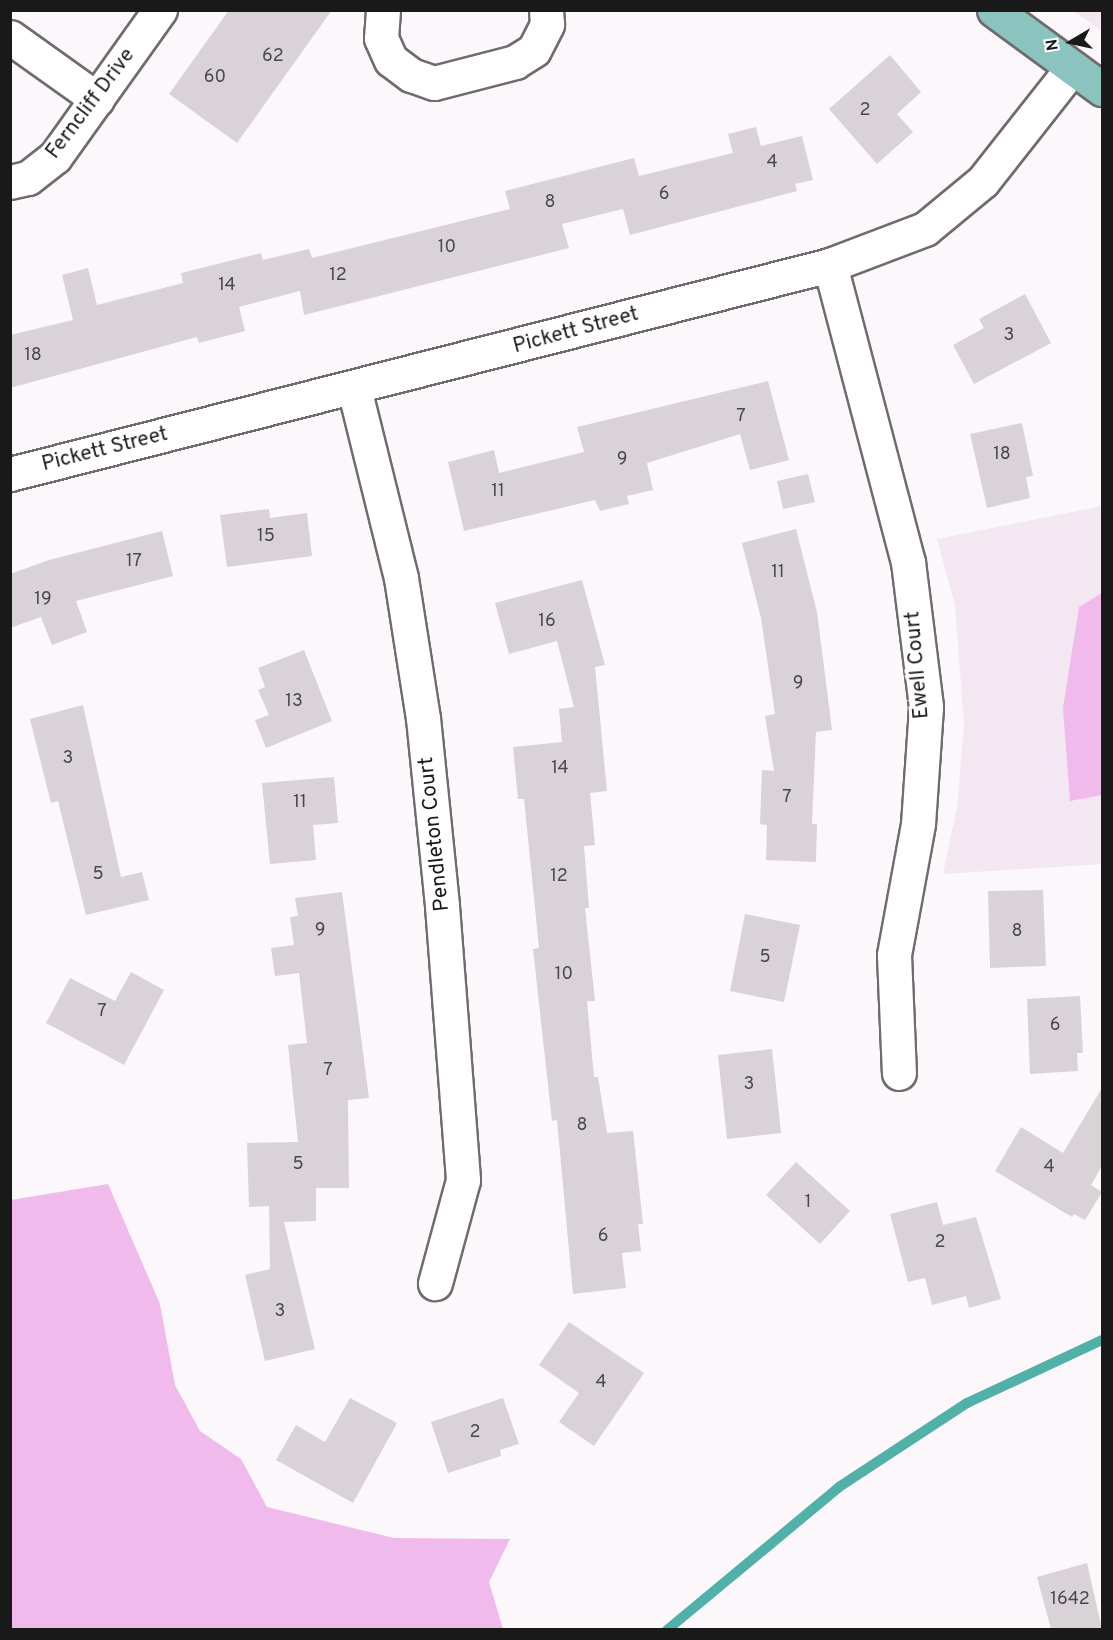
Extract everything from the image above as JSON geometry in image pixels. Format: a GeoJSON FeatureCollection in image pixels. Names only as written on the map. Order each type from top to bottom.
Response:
{"type":"FeatureCollection","features":[{"type":"Feature","properties":{"kind":"main road"},"geometry":{"type":"LineString","coordinates":[[994,10],[1102,89]]}},
{"type":"Feature","properties":{"kind":"street","name":"Ferncliff Drive"},"geometry":{"type":"LineString","coordinates":[[10,182],[28,178],[55,157],[160,10]]}},
{"type":"Feature","properties":{"kind":"street"},"geometry":{"type":"LineString","coordinates":[[383,10],[381,38],[391,60],[411,75],[434,84],[515,62],[534,50],[547,24],[546,10]]}},
{"type":"Feature","properties":{"kind":"street"},"geometry":{"type":"LineString","coordinates":[[10,37],[98,99]]}},
{"type":"Feature","properties":{"kind":"street","name":"Pickett Street"},"geometry":{"type":"LineString","coordinates":[[10,474],[830,265],[925,230],[983,181],[1072,68]]}},
{"type":"Feature","properties":{"kind":"street","name":"Ewell Court"},"geometry":{"type":"LineString","coordinates":[[830,265],[908,562],[926,707],[918,824],[894,955],[899,1073]]}},
{"type":"Feature","properties":{"kind":"street","name":"Pendleton Court"},"geometry":{"type":"LineString","coordinates":[[354,388],[401,578],[423,718],[442,906],[463,1180],[435,1283]]}},
{"type":"Feature","properties":{"kind":"shaded area"},"geometry":{"type":"Polygon","coordinates":[[[1073,11],[1102,11],[1102,31],[1073,11]]]}},
{"type":"Feature","properties":{"kind":"shaded area"},"geometry":{"type":"Polygon","coordinates":[[[1102,506],[1102,864],[943,874],[957,807],[964,725],[955,605],[937,539],[1102,506]]]}},
{"type":"Feature","properties":{"kind":"shaded area"},"geometry":{"type":"Polygon","coordinates":[[[1102,593],[1102,795],[1070,801],[1063,708],[1079,607],[1102,593]]]}},
{"type":"Feature","properties":{"kind":"shaded area"},"geometry":{"type":"Polygon","coordinates":[[[108,1184],[160,1304],[175,1385],[200,1431],[241,1459],[267,1507],[394,1538],[510,1539],[489,1582],[503,1629],[11,1629],[11,1200],[108,1184]]]}},
{"type":"Feature","properties":{"kind":"building"},"geometry":{"type":"Polygon","coordinates":[[[229,10],[332,10],[237,143],[169,94],[229,10]]]}},
{"type":"Feature","properties":{"kind":"building"},"geometry":{"type":"Polygon","coordinates":[[[890,55],[921,92],[897,114],[913,132],[877,164],[829,109],[890,55]]]}},
{"type":"Feature","properties":{"kind":"building"},"geometry":{"type":"Polygon","coordinates":[[[756,127],[761,146],[802,136],[813,180],[795,184],[797,191],[630,235],[623,209],[562,224],[569,248],[304,315],[300,291],[239,307],[245,331],[199,343],[197,337],[10,388],[10,335],[73,320],[62,275],[88,268],[97,305],[183,283],[181,273],[261,253],[263,260],[309,249],[312,258],[510,209],[505,191],[634,158],[639,176],[733,153],[728,134],[756,127]]]}},
{"type":"Feature","properties":{"kind":"building"},"geometry":{"type":"Polygon","coordinates":[[[1025,294],[1051,343],[974,384],[953,345],[984,328],[979,319],[1025,294]]]}},
{"type":"Feature","properties":{"kind":"building"},"geometry":{"type":"Polygon","coordinates":[[[768,381],[789,460],[750,470],[740,434],[647,463],[653,490],[627,496],[629,504],[600,511],[595,500],[464,531],[448,462],[494,450],[499,473],[584,452],[577,427],[768,381]]]}},
{"type":"Feature","properties":{"kind":"building"},"geometry":{"type":"Polygon","coordinates":[[[1022,423],[1033,476],[1026,477],[1030,498],[987,508],[970,434],[1022,423]]]}},
{"type":"Feature","properties":{"kind":"building"},"geometry":{"type":"Polygon","coordinates":[[[808,474],[815,502],[783,509],[777,481],[808,474]]]}},
{"type":"Feature","properties":{"kind":"building"},"geometry":{"type":"Polygon","coordinates":[[[269,509],[270,518],[307,513],[312,556],[227,567],[220,515],[269,509]]]}},
{"type":"Feature","properties":{"kind":"building"},"geometry":{"type":"Polygon","coordinates":[[[796,529],[817,612],[832,730],[816,732],[812,824],[817,824],[816,862],[766,860],[767,825],[760,824],[762,770],[774,771],[765,716],[775,714],[761,618],[742,543],[796,529]]]}},
{"type":"Feature","properties":{"kind":"building"},"geometry":{"type":"Polygon","coordinates":[[[162,531],[173,576],[76,601],[87,632],[52,645],[41,617],[10,628],[10,574],[49,560],[162,531]]]}},
{"type":"Feature","properties":{"kind":"building"},"geometry":{"type":"Polygon","coordinates":[[[582,580],[605,665],[595,667],[607,791],[590,793],[595,845],[584,846],[589,908],[585,908],[595,1001],[587,1001],[594,1077],[598,1077],[607,1133],[633,1131],[643,1224],[638,1224],[641,1251],[622,1253],[626,1288],[573,1294],[557,1120],[552,1121],[533,949],[539,948],[524,799],[518,799],[513,747],[562,742],[559,709],[574,707],[557,641],[509,654],[495,603],[582,580]]]}},
{"type":"Feature","properties":{"kind":"building"},"geometry":{"type":"Polygon","coordinates":[[[304,650],[332,721],[266,748],[255,720],[269,715],[258,690],[265,687],[258,668],[304,650]]]}},
{"type":"Feature","properties":{"kind":"building"},"geometry":{"type":"Polygon","coordinates":[[[83,705],[121,877],[142,872],[149,900],[86,915],[58,801],[51,803],[30,719],[83,705]]]}},
{"type":"Feature","properties":{"kind":"building"},"geometry":{"type":"Polygon","coordinates":[[[334,777],[338,823],[313,825],[316,860],[270,864],[262,783],[334,777]]]}},
{"type":"Feature","properties":{"kind":"building"},"geometry":{"type":"Polygon","coordinates":[[[1043,890],[1046,966],[990,968],[988,891],[1043,890]]]}},
{"type":"Feature","properties":{"kind":"building"},"geometry":{"type":"Polygon","coordinates":[[[342,892],[369,1098],[348,1100],[349,1188],[316,1188],[316,1221],[284,1222],[315,1349],[265,1361],[245,1275],[270,1269],[269,1206],[249,1207],[247,1143],[298,1142],[288,1045],[307,1043],[299,973],[275,976],[271,948],[294,945],[290,917],[298,916],[295,898],[342,892]]]}},
{"type":"Feature","properties":{"kind":"building"},"geometry":{"type":"Polygon","coordinates":[[[745,914],[800,925],[784,1002],[730,991],[745,914]]]}},
{"type":"Feature","properties":{"kind":"building"},"geometry":{"type":"Polygon","coordinates":[[[131,972],[164,990],[124,1065],[46,1023],[70,978],[115,1001],[131,972]]]}},
{"type":"Feature","properties":{"kind":"building"},"geometry":{"type":"Polygon","coordinates":[[[1080,996],[1083,1053],[1077,1053],[1078,1071],[1030,1074],[1027,999],[1080,996]]]}},
{"type":"Feature","properties":{"kind":"building"},"geometry":{"type":"Polygon","coordinates":[[[772,1049],[781,1133],[727,1139],[718,1055],[772,1049]]]}},
{"type":"Feature","properties":{"kind":"building"},"geometry":{"type":"Polygon","coordinates":[[[1102,1088],[1102,1166],[1091,1185],[1102,1192],[1085,1220],[1074,1214],[1072,1217],[995,1171],[1021,1127],[1063,1153],[1102,1088]]]}},
{"type":"Feature","properties":{"kind":"building"},"geometry":{"type":"Polygon","coordinates":[[[796,1162],[850,1211],[820,1244],[766,1195],[796,1162]]]}},
{"type":"Feature","properties":{"kind":"building"},"geometry":{"type":"Polygon","coordinates":[[[937,1202],[943,1225],[976,1217],[1001,1299],[969,1308],[966,1296],[932,1305],[925,1278],[908,1282],[890,1214],[937,1202]]]}},
{"type":"Feature","properties":{"kind":"building"},"geometry":{"type":"Polygon","coordinates":[[[569,1322],[644,1373],[594,1446],[559,1422],[579,1393],[539,1365],[569,1322]]]}},
{"type":"Feature","properties":{"kind":"building"},"geometry":{"type":"Polygon","coordinates":[[[350,1398],[397,1423],[353,1503],[276,1460],[296,1425],[325,1442],[350,1398]]]}},
{"type":"Feature","properties":{"kind":"building"},"geometry":{"type":"Polygon","coordinates":[[[503,1398],[519,1444],[500,1450],[501,1456],[448,1473],[431,1422],[503,1398]]]}},
{"type":"Feature","properties":{"kind":"building"},"geometry":{"type":"Polygon","coordinates":[[[1087,1563],[1102,1629],[1051,1629],[1037,1577],[1087,1563]]]}},
{"type":"Feature","properties":{"kind":"waterway"},"geometry":{"type":"LineString","coordinates":[[667,1630],[839,1487],[967,1403],[1102,1340]]}}]}
